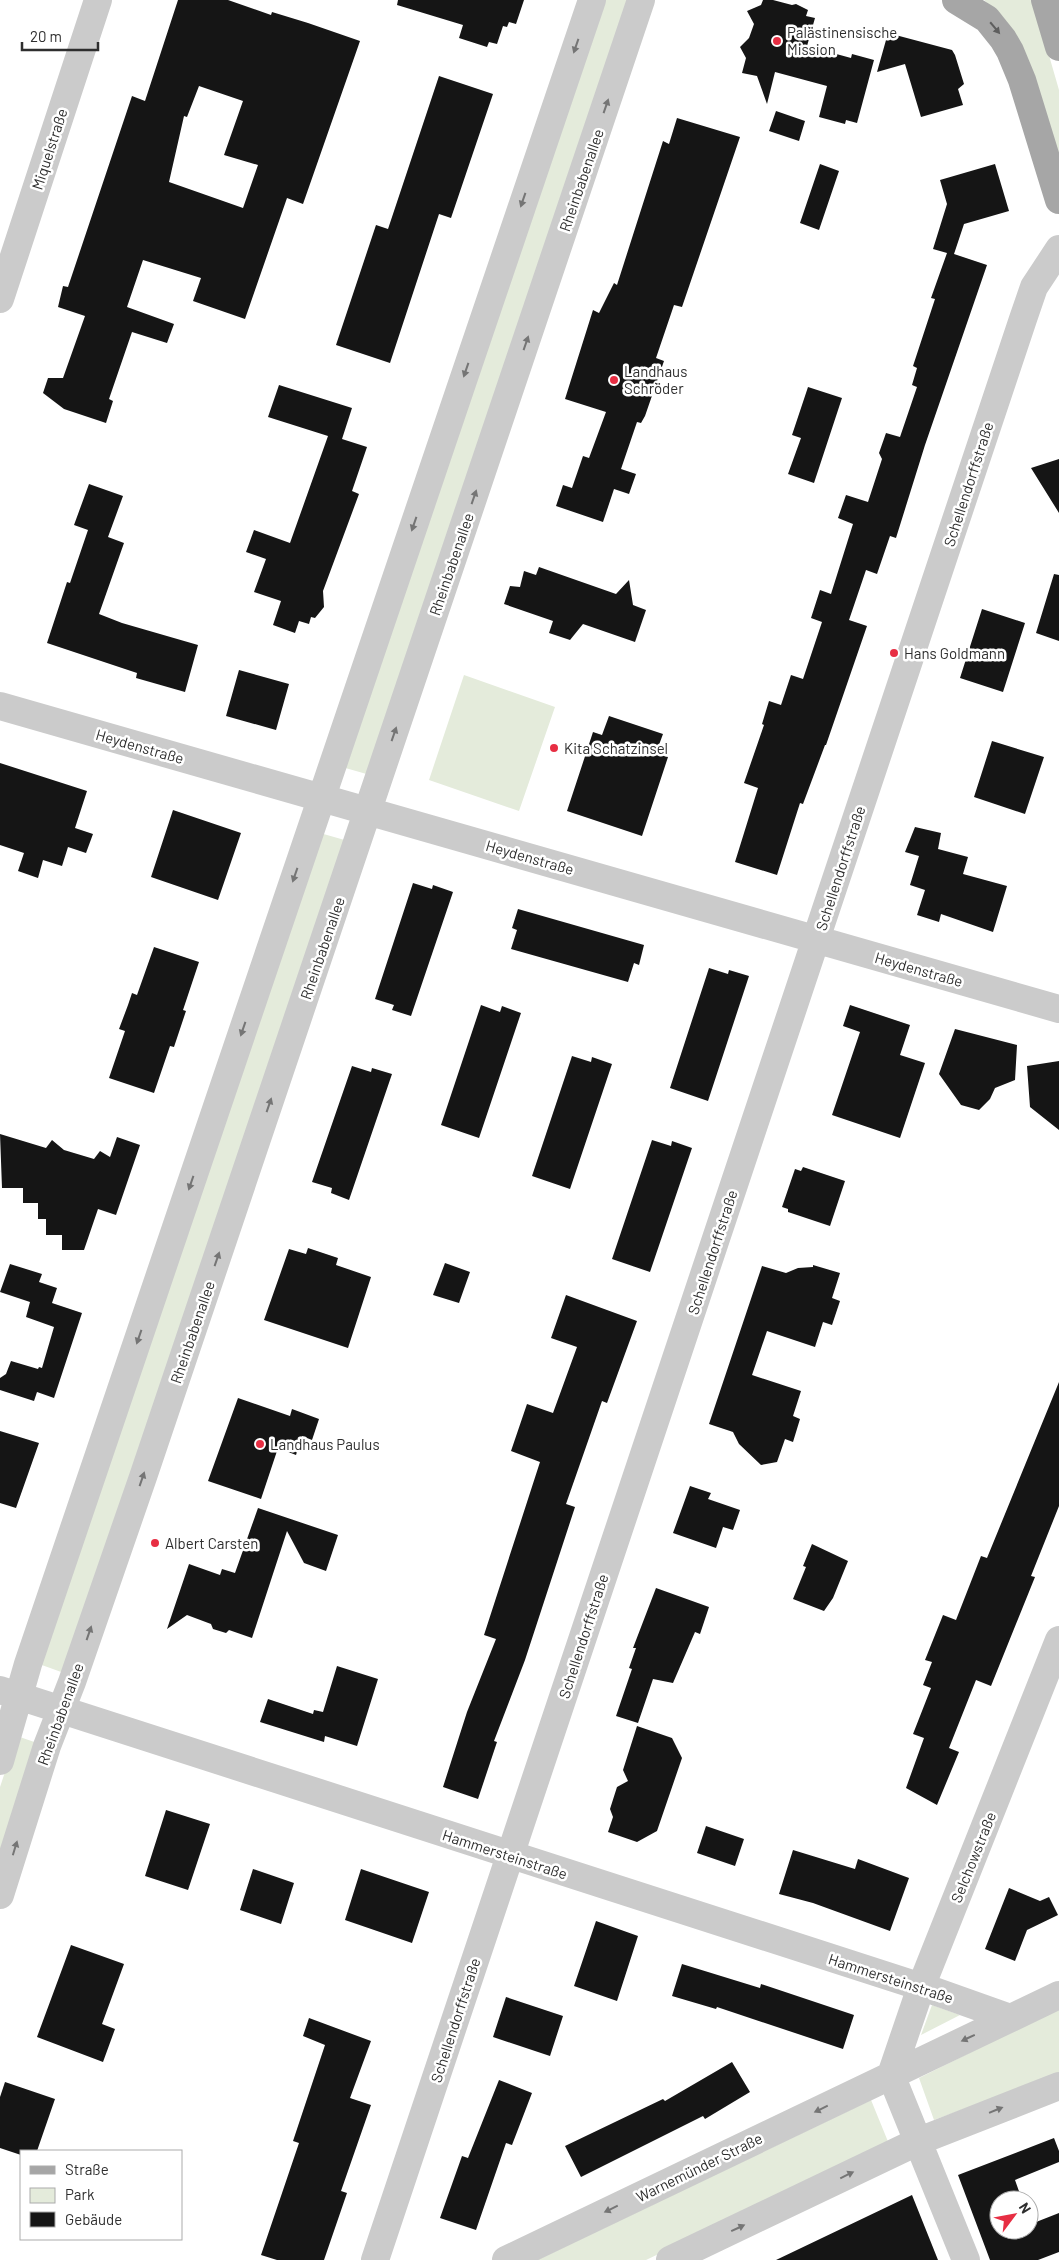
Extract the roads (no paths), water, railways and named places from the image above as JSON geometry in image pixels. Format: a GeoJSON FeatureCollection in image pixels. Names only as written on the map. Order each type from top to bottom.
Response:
{"type":"FeatureCollection","features":[{"type":"Feature","properties":{"kind":"main road"},"geometry":{"type":"LineString","coordinates":[[956,0],[987,19],[1003,38],[1010,51],[1022,80],[1059,200]]}},
{"type":"Feature","properties":{"kind":"main road"},"geometry":{"type":"LineString","coordinates":[[1046,0],[1059,47]]}},
{"type":"Feature","properties":{"kind":"street","name":"Miquelstraße"},"geometry":{"type":"LineString","coordinates":[[0,299],[98,0]]}},
{"type":"Feature","properties":{"kind":"street"},"geometry":{"type":"LineString","coordinates":[[0,1761],[10,1694],[28,1664],[592,0]]}},
{"type":"Feature","properties":{"kind":"street","name":"Rheinbabenallee"},"geometry":{"type":"LineString","coordinates":[[0,1895],[47,1746],[143,1477],[641,0]]}},
{"type":"Feature","properties":{"kind":"street","name":"Schellendorffstraße"},"geometry":{"type":"LineString","coordinates":[[375,2260],[1034,287],[1059,249]]}},
{"type":"Feature","properties":{"kind":"street","name":"Heydenstraße"},"geometry":{"type":"LineString","coordinates":[[0,706],[1059,1009]]}},
{"type":"Feature","properties":{"kind":"street","name":"Selchowstraße"},"geometry":{"type":"LineString","coordinates":[[891,2075],[921,1986],[1059,1640]]}},
{"type":"Feature","properties":{"kind":"street","name":"Hammersteinstraße"},"geometry":{"type":"LineString","coordinates":[[10,1694],[510,1856],[921,1986],[1010,2018]]}},
{"type":"Feature","properties":{"kind":"street","name":"Warnemünder Straße"},"geometry":{"type":"LineString","coordinates":[[506,2260],[1059,1995]]}},
{"type":"Feature","properties":{"kind":"street"},"geometry":{"type":"LineString","coordinates":[[891,2075],[966,2260]]}},
{"type":"Feature","properties":{"kind":"street"},"geometry":{"type":"LineString","coordinates":[[670,2260],[918,2141],[1059,2086]]}},
{"type":"Feature","properties":{"kind":"place","name":"Palästinensische Mission"},"geometry":{"type":"Point","coordinates":[777,41]}},
{"type":"Feature","properties":{"kind":"place","name":"Landhaus Schröder"},"geometry":{"type":"Point","coordinates":[614,380]}},
{"type":"Feature","properties":{"kind":"place","name":"Hans Goldmann"},"geometry":{"type":"Point","coordinates":[894,653]}},
{"type":"Feature","properties":{"kind":"place","name":"Kita Schatzinsel"},"geometry":{"type":"Point","coordinates":[554,748]}},
{"type":"Feature","properties":{"kind":"place","name":"Landhaus Paulus"},"geometry":{"type":"Point","coordinates":[260,1444]}},
{"type":"Feature","properties":{"kind":"place","name":"Albert Carsten"},"geometry":{"type":"Point","coordinates":[155,1543]}}]}
